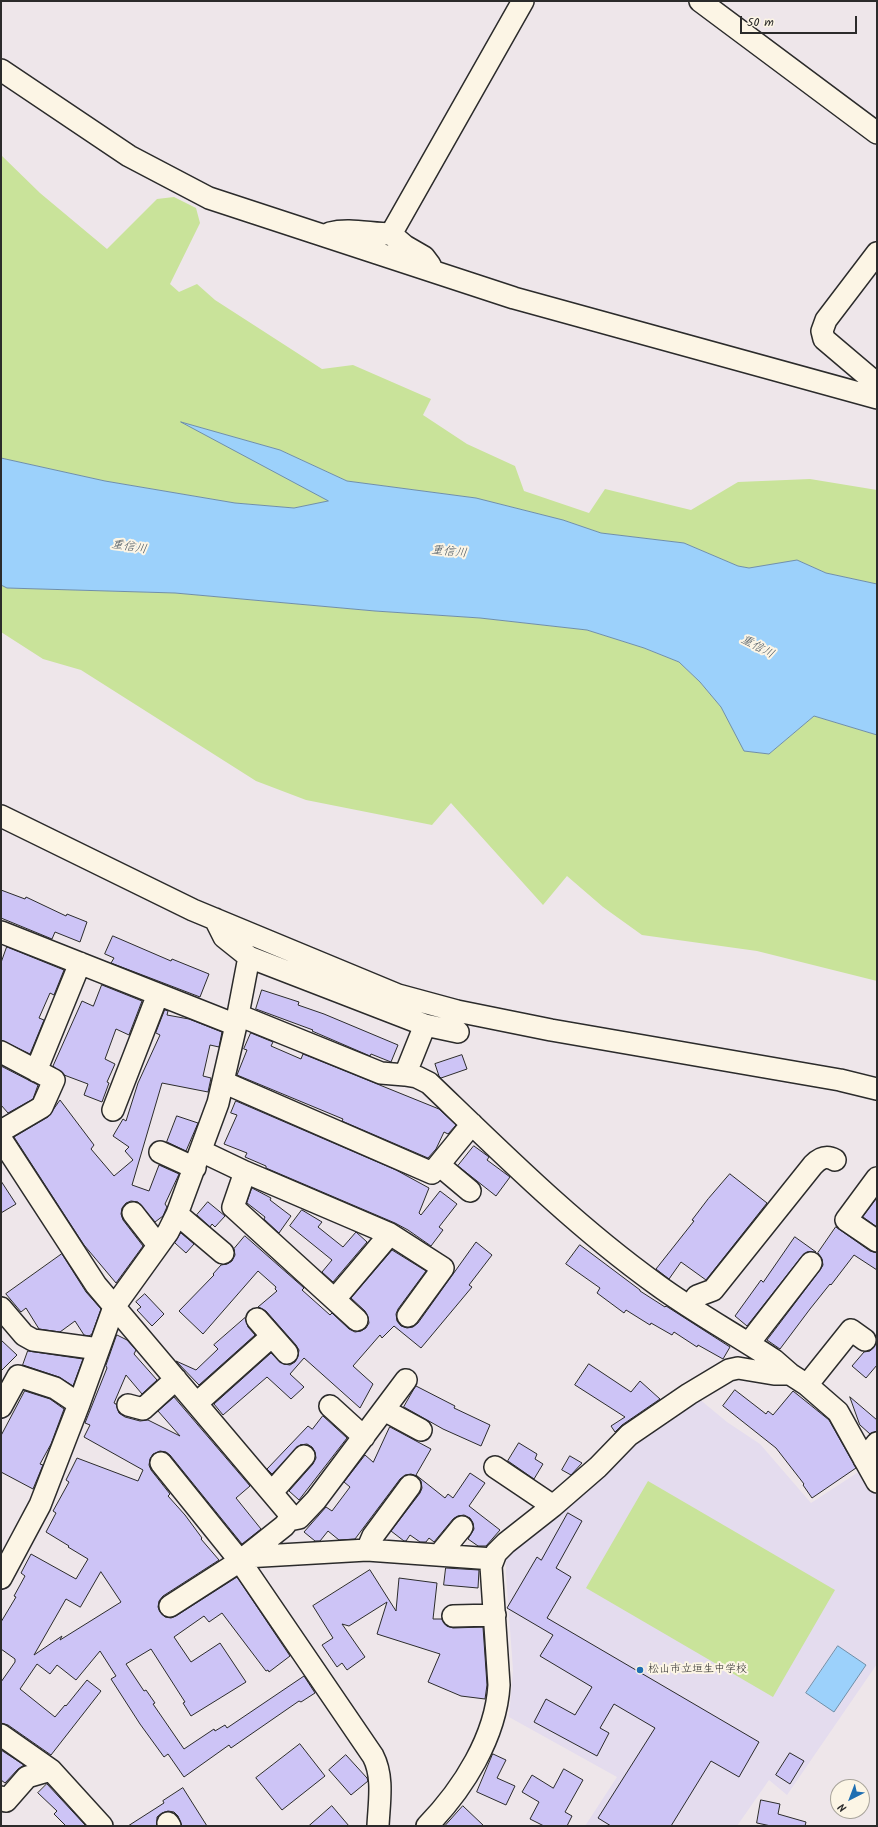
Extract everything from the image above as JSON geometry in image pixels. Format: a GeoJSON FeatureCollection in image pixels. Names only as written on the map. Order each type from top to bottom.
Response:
{"type":"FeatureCollection","features":[{"type":"Feature","properties":{"kind":"street"},"geometry":{"type":"LineString","coordinates":[[391,234],[523,1]]}},
{"type":"Feature","properties":{"kind":"street"},"geometry":{"type":"LineString","coordinates":[[700,1],[877,133]]}},
{"type":"Feature","properties":{"kind":"street"},"geometry":{"type":"LineString","coordinates":[[1,70],[129,156],[209,198],[514,298],[877,398]]}},
{"type":"Feature","properties":{"kind":"street"},"geometry":{"type":"LineString","coordinates":[[319,235],[341,230],[372,234],[391,234],[405,246],[424,257],[435,272]]}},
{"type":"Feature","properties":{"kind":"street"},"geometry":{"type":"LineString","coordinates":[[877,253],[826,320],[822,331],[824,339],[877,384]]}},
{"type":"Feature","properties":{"kind":"street"},"geometry":{"type":"LineString","coordinates":[[1,816],[75,854],[215,919],[398,995],[457,1012],[551,1030],[840,1080],[877,1089]]}},
{"type":"Feature","properties":{"kind":"street"},"geometry":{"type":"LineString","coordinates":[[215,919],[224,937],[249,957],[425,1025],[458,1032]]}},
{"type":"Feature","properties":{"kind":"street"},"geometry":{"type":"LineString","coordinates":[[1,932],[158,994],[237,1020],[381,1073],[417,1077],[429,1083],[518,1168],[602,1242],[656,1284],[774,1360],[838,1412],[877,1482]]}},
{"type":"Feature","properties":{"kind":"street"},"geometry":{"type":"LineString","coordinates":[[1,1578],[40,1505],[114,1307],[168,1232],[177,1214],[218,1103],[237,1020],[249,957]]}},
{"type":"Feature","properties":{"kind":"street"},"geometry":{"type":"LineString","coordinates":[[36,1071],[80,963]]}},
{"type":"Feature","properties":{"kind":"street"},"geometry":{"type":"LineString","coordinates":[[113,1110],[158,994]]}},
{"type":"Feature","properties":{"kind":"street"},"geometry":{"type":"LineString","coordinates":[[405,1076],[425,1025]]}},
{"type":"Feature","properties":{"kind":"street"},"geometry":{"type":"LineString","coordinates":[[1,1052],[54,1080],[42,1108],[1,1132]]}},
{"type":"Feature","properties":{"kind":"street"},"geometry":{"type":"LineString","coordinates":[[223,1082],[432,1173],[472,1124]]}},
{"type":"Feature","properties":{"kind":"street"},"geometry":{"type":"LineString","coordinates":[[1,1139],[96,1286],[197,1403],[249,1467],[272,1492],[288,1512],[289,1520]]}},
{"type":"Feature","properties":{"kind":"street"},"geometry":{"type":"LineString","coordinates":[[160,1152],[198,1159],[245,1172],[390,1234],[443,1268],[408,1316]]}},
{"type":"Feature","properties":{"kind":"street"},"geometry":{"type":"LineString","coordinates":[[690,1307],[697,1296],[713,1290],[813,1165],[824,1157],[830,1157],[835,1160]]}},
{"type":"Feature","properties":{"kind":"street"},"geometry":{"type":"LineString","coordinates":[[439,1165],[470,1191]]}},
{"type":"Feature","properties":{"kind":"street"},"geometry":{"type":"LineString","coordinates":[[245,1172],[232,1206],[357,1320]]}},
{"type":"Feature","properties":{"kind":"street"},"geometry":{"type":"LineString","coordinates":[[877,1178],[846,1220],[877,1241]]}},
{"type":"Feature","properties":{"kind":"street"},"geometry":{"type":"LineString","coordinates":[[133,1213],[158,1245]]}},
{"type":"Feature","properties":{"kind":"street"},"geometry":{"type":"LineString","coordinates":[[177,1214],[223,1253]]}},
{"type":"Feature","properties":{"kind":"street"},"geometry":{"type":"LineString","coordinates":[[335,1299],[390,1234]]}},
{"type":"Feature","properties":{"kind":"street"},"geometry":{"type":"LineString","coordinates":[[749,1343],[809,1272]]}},
{"type":"Feature","properties":{"kind":"street"},"geometry":{"type":"LineString","coordinates":[[1,1308],[24,1335],[33,1340],[99,1349]]}},
{"type":"Feature","properties":{"kind":"street"},"geometry":{"type":"LineString","coordinates":[[257,1320],[287,1353]]}},
{"type":"Feature","properties":{"kind":"street"},"geometry":{"type":"LineString","coordinates":[[799,1379],[852,1330],[865,1340]]}},
{"type":"Feature","properties":{"kind":"street"},"geometry":{"type":"LineString","coordinates":[[197,1403],[272,1336]]}},
{"type":"Feature","properties":{"kind":"street"},"geometry":{"type":"LineString","coordinates":[[427,1826],[439,1814],[458,1789],[473,1765],[495,1714],[499,1685],[491,1566],[496,1553],[598,1467],[629,1435],[689,1394],[729,1370],[738,1368],[799,1379]]}},
{"type":"Feature","properties":{"kind":"street"},"geometry":{"type":"LineString","coordinates":[[9,1403],[18,1376],[55,1388],[79,1404]]}},
{"type":"Feature","properties":{"kind":"street"},"geometry":{"type":"LineString","coordinates":[[128,1405],[143,1409],[176,1379]]}},
{"type":"Feature","properties":{"kind":"street"},"geometry":{"type":"LineString","coordinates":[[170,1606],[243,1559],[284,1526],[289,1520],[299,1518],[316,1500],[406,1380]]}},
{"type":"Feature","properties":{"kind":"street"},"geometry":{"type":"LineString","coordinates":[[330,1406],[364,1437]]}},
{"type":"Feature","properties":{"kind":"street"},"geometry":{"type":"LineString","coordinates":[[384,1410],[421,1430]]}},
{"type":"Feature","properties":{"kind":"street"},"geometry":{"type":"LineString","coordinates":[[864,1459],[877,1442]]}},
{"type":"Feature","properties":{"kind":"street"},"geometry":{"type":"LineString","coordinates":[[272,1492],[304,1456]]}},
{"type":"Feature","properties":{"kind":"street"},"geometry":{"type":"LineString","coordinates":[[161,1463],[243,1559],[376,1761],[380,1778],[378,1826]]}},
{"type":"Feature","properties":{"kind":"street"},"geometry":{"type":"LineString","coordinates":[[495,1467],[553,1506]]}},
{"type":"Feature","properties":{"kind":"street"},"geometry":{"type":"LineString","coordinates":[[367,1550],[373,1536],[410,1486]]}},
{"type":"Feature","properties":{"kind":"street"},"geometry":{"type":"LineString","coordinates":[[439,1555],[462,1527]]}},
{"type":"Feature","properties":{"kind":"street"},"geometry":{"type":"LineString","coordinates":[[243,1559],[367,1550],[494,1559]]}},
{"type":"Feature","properties":{"kind":"street"},"geometry":{"type":"LineString","coordinates":[[453,1616],[495,1616]]}},
{"type":"Feature","properties":{"kind":"street"},"geometry":{"type":"LineString","coordinates":[[1,1735],[82,1793],[102,1826]]}},
{"type":"Feature","properties":{"kind":"street"},"geometry":{"type":"LineString","coordinates":[[1,1797],[6,1801],[27,1777],[51,1770]]}},
{"type":"Feature","properties":{"kind":"shaded area"},"geometry":{"type":"Polygon","coordinates":[[[698,1398],[727,1422],[760,1444],[811,1503],[863,1469],[877,1493],[877,1664],[787,1795],[769,1780],[737,1826],[585,1826],[617,1777],[509,1717],[513,1670],[506,1559],[518,1541],[618,1451],[698,1398]]]}},
{"type":"Feature","properties":{"kind":"green space"},"geometry":{"type":"Polygon","coordinates":[[[1,155],[40,193],[107,249],[157,199],[174,197],[196,208],[200,223],[170,284],[179,292],[197,284],[215,300],[322,369],[353,365],[431,399],[423,415],[467,444],[515,466],[524,491],[589,513],[605,489],[691,510],[738,482],[810,479],[877,490],[877,584],[826,573],[797,560],[749,568],[738,566],[684,543],[601,533],[563,520],[476,498],[347,481],[280,450],[184,423],[329,501],[294,508],[235,503],[105,481],[1,458],[1,155]]]}},
{"type":"Feature","properties":{"kind":"green space"},"geometry":{"type":"Polygon","coordinates":[[[1,585],[7,588],[175,593],[375,611],[480,618],[587,630],[644,648],[679,662],[700,682],[721,707],[745,751],[769,754],[814,716],[877,735],[877,981],[757,951],[642,935],[603,907],[567,876],[543,905],[451,803],[432,825],[306,800],[256,781],[81,670],[43,659],[1,632],[1,585]]]}},
{"type":"Feature","properties":{"kind":"green space"},"geometry":{"type":"Polygon","coordinates":[[[648,1481],[835,1590],[773,1697],[586,1588],[648,1481]]]}},
{"type":"Feature","properties":{"kind":"water","name":"重信川"},"geometry":{"type":"Polygon","coordinates":[[[181,422],[280,450],[347,481],[476,498],[563,520],[601,533],[684,543],[738,566],[749,568],[797,560],[826,573],[877,584],[877,735],[814,716],[769,754],[744,751],[721,707],[700,682],[679,662],[644,648],[587,630],[480,618],[375,611],[175,593],[7,588],[1,585],[1,458],[105,481],[235,503],[294,508],[328,501],[181,422]]]}},
{"type":"Feature","properties":{"kind":"water"},"geometry":{"type":"Polygon","coordinates":[[[838,1646],[866,1665],[834,1712],[806,1693],[838,1646]]]}},
{"type":"Feature","properties":{"kind":"building"},"geometry":{"type":"Polygon","coordinates":[[[1,890],[25,899],[26,897],[66,916],[67,914],[87,922],[80,942],[55,932],[52,939],[1,918],[1,890]]]}},
{"type":"Feature","properties":{"kind":"building"},"geometry":{"type":"Polygon","coordinates":[[[113,936],[171,961],[172,959],[209,974],[200,997],[111,963],[114,958],[105,954],[113,936]]]}},
{"type":"Feature","properties":{"kind":"building"},"geometry":{"type":"Polygon","coordinates":[[[7,947],[64,970],[54,995],[50,993],[39,1018],[44,1020],[30,1054],[1,1040],[1,963],[7,947]]]}},
{"type":"Feature","properties":{"kind":"building"},"geometry":{"type":"Polygon","coordinates":[[[102,985],[142,1001],[129,1035],[116,1029],[105,1059],[115,1064],[107,1082],[109,1083],[102,1102],[84,1095],[88,1084],[64,1075],[53,1066],[82,1001],[93,1006],[102,985]]]}},
{"type":"Feature","properties":{"kind":"building"},"geometry":{"type":"Polygon","coordinates":[[[262,990],[299,1002],[298,1005],[324,1014],[398,1045],[391,1062],[371,1054],[370,1056],[312,1031],[313,1030],[256,1009],[262,990]]]}},
{"type":"Feature","properties":{"kind":"building"},"geometry":{"type":"Polygon","coordinates":[[[165,1010],[168,1011],[167,1015],[189,1019],[222,1032],[219,1047],[210,1045],[203,1076],[211,1078],[208,1092],[162,1083],[132,1185],[149,1191],[159,1165],[179,1174],[165,1204],[167,1207],[163,1216],[155,1222],[138,1202],[131,1201],[126,1203],[122,1208],[121,1214],[123,1220],[143,1246],[116,1283],[84,1245],[14,1137],[48,1117],[60,1100],[94,1145],[91,1149],[114,1176],[133,1160],[125,1151],[129,1147],[113,1136],[123,1119],[126,1121],[138,1083],[160,1035],[156,1033],[165,1010]]]}},
{"type":"Feature","properties":{"kind":"building"},"geometry":{"type":"Polygon","coordinates":[[[251,1033],[273,1042],[271,1046],[301,1059],[303,1054],[439,1109],[456,1125],[448,1134],[444,1132],[436,1149],[428,1158],[342,1121],[343,1119],[237,1075],[247,1050],[244,1049],[251,1033]]]}},
{"type":"Feature","properties":{"kind":"building"},"geometry":{"type":"Polygon","coordinates":[[[462,1055],[467,1069],[441,1078],[439,1076],[435,1064],[462,1055]]]}},
{"type":"Feature","properties":{"kind":"building"},"geometry":{"type":"Polygon","coordinates":[[[1,1066],[38,1085],[33,1099],[8,1113],[1,1105],[1,1066]]]}},
{"type":"Feature","properties":{"kind":"building"},"geometry":{"type":"Polygon","coordinates":[[[236,1101],[396,1170],[429,1188],[419,1213],[421,1215],[440,1191],[457,1204],[439,1227],[443,1230],[431,1246],[395,1223],[266,1168],[266,1166],[245,1157],[247,1153],[224,1144],[237,1115],[231,1113],[236,1101]]]}},
{"type":"Feature","properties":{"kind":"building"},"geometry":{"type":"Polygon","coordinates":[[[177,1116],[198,1123],[186,1151],[167,1142],[177,1116]]]}},
{"type":"Feature","properties":{"kind":"building"},"geometry":{"type":"Polygon","coordinates":[[[474,1146],[489,1157],[487,1160],[510,1177],[496,1196],[458,1166],[474,1146]]]}},
{"type":"Feature","properties":{"kind":"building"},"geometry":{"type":"Polygon","coordinates":[[[730,1174],[767,1203],[706,1280],[681,1262],[669,1279],[656,1269],[694,1221],[692,1220],[708,1199],[730,1174]]]}},
{"type":"Feature","properties":{"kind":"building"},"geometry":{"type":"Polygon","coordinates":[[[1,1181],[16,1204],[1,1213],[1,1181]]]}},
{"type":"Feature","properties":{"kind":"building"},"geometry":{"type":"Polygon","coordinates":[[[252,1188],[271,1198],[270,1200],[291,1216],[279,1233],[264,1219],[265,1217],[247,1203],[252,1188]]]}},
{"type":"Feature","properties":{"kind":"building"},"geometry":{"type":"Polygon","coordinates":[[[877,1198],[877,1227],[863,1217],[877,1198]]]}},
{"type":"Feature","properties":{"kind":"building"},"geometry":{"type":"Polygon","coordinates":[[[208,1202],[225,1216],[215,1227],[212,1224],[210,1227],[197,1215],[208,1202]]]}},
{"type":"Feature","properties":{"kind":"building"},"geometry":{"type":"Polygon","coordinates":[[[302,1210],[322,1222],[318,1227],[343,1247],[356,1232],[367,1242],[333,1282],[322,1272],[332,1260],[290,1226],[302,1210]]]}},
{"type":"Feature","properties":{"kind":"building"},"geometry":{"type":"Polygon","coordinates":[[[836,1227],[870,1251],[877,1253],[877,1270],[854,1255],[780,1349],[767,1340],[820,1270],[823,1265],[822,1259],[818,1253],[836,1227]]]}},
{"type":"Feature","properties":{"kind":"building"},"geometry":{"type":"Polygon","coordinates":[[[181,1233],[194,1244],[186,1253],[175,1243],[181,1233]]]}},
{"type":"Feature","properties":{"kind":"building"},"geometry":{"type":"Polygon","coordinates":[[[245,1236],[304,1288],[302,1290],[330,1315],[332,1313],[349,1329],[355,1332],[366,1328],[369,1323],[365,1311],[351,1298],[392,1250],[426,1271],[398,1309],[396,1314],[397,1321],[401,1326],[407,1328],[413,1327],[418,1323],[476,1242],[492,1255],[469,1285],[472,1287],[421,1348],[394,1326],[382,1338],[380,1335],[353,1366],[373,1384],[360,1408],[304,1358],[290,1374],[304,1387],[291,1399],[267,1377],[223,1415],[214,1404],[271,1353],[284,1364],[290,1365],[295,1362],[299,1350],[266,1311],[258,1307],[277,1291],[275,1289],[276,1287],[258,1271],[203,1334],[179,1311],[214,1275],[213,1274],[221,1265],[232,1261],[235,1255],[234,1249],[245,1236]]]}},
{"type":"Feature","properties":{"kind":"building"},"geometry":{"type":"Polygon","coordinates":[[[795,1237],[816,1252],[807,1252],[802,1256],[747,1326],[735,1316],[761,1280],[763,1282],[795,1237]]]}},
{"type":"Feature","properties":{"kind":"building"},"geometry":{"type":"Polygon","coordinates":[[[580,1245],[640,1291],[730,1347],[723,1359],[698,1345],[697,1347],[674,1332],[672,1335],[651,1323],[650,1325],[626,1310],[624,1313],[597,1293],[600,1288],[566,1264],[580,1245]]]}},
{"type":"Feature","properties":{"kind":"building"},"geometry":{"type":"Polygon","coordinates":[[[62,1254],[86,1292],[101,1309],[92,1334],[89,1336],[84,1335],[75,1321],[60,1332],[39,1329],[26,1308],[21,1312],[6,1294],[62,1254]]]}},
{"type":"Feature","properties":{"kind":"building"},"geometry":{"type":"Polygon","coordinates":[[[145,1294],[164,1314],[152,1326],[137,1310],[141,1307],[136,1302],[145,1294]]]}},
{"type":"Feature","properties":{"kind":"building"},"geometry":{"type":"Polygon","coordinates":[[[245,1318],[248,1327],[255,1335],[199,1385],[176,1361],[196,1370],[218,1349],[214,1345],[245,1318]]]}},
{"type":"Feature","properties":{"kind":"building"},"geometry":{"type":"Polygon","coordinates":[[[117,1335],[127,1340],[136,1350],[134,1354],[157,1380],[142,1394],[126,1375],[114,1403],[116,1404],[119,1413],[125,1417],[140,1421],[148,1420],[180,1436],[158,1411],[174,1397],[250,1486],[236,1498],[261,1529],[242,1544],[170,1455],[166,1452],[160,1451],[153,1454],[149,1465],[151,1470],[170,1494],[168,1496],[185,1515],[202,1538],[201,1539],[219,1560],[163,1596],[159,1601],[158,1607],[160,1612],[165,1617],[171,1618],[176,1616],[237,1577],[290,1656],[269,1672],[268,1670],[266,1671],[222,1613],[209,1622],[204,1616],[174,1637],[191,1662],[220,1643],[246,1682],[191,1716],[183,1703],[185,1702],[151,1649],[126,1664],[144,1691],[146,1690],[155,1703],[153,1704],[184,1749],[214,1729],[215,1731],[225,1725],[227,1728],[304,1676],[315,1693],[301,1702],[299,1701],[231,1748],[229,1745],[184,1777],[168,1754],[164,1757],[140,1724],[111,1679],[116,1676],[100,1651],[76,1680],[57,1665],[50,1674],[37,1664],[20,1689],[55,1717],[87,1680],[101,1691],[51,1755],[8,1725],[1,1723],[1,1682],[15,1662],[15,1659],[1,1649],[1,1622],[16,1597],[14,1596],[25,1576],[21,1573],[31,1554],[76,1579],[88,1559],[46,1532],[56,1513],[53,1511],[69,1482],[66,1480],[77,1458],[138,1481],[143,1470],[84,1437],[90,1425],[85,1423],[107,1368],[106,1366],[117,1335]],[[101,1572],[80,1607],[66,1599],[34,1655],[62,1636],[60,1640],[121,1602],[101,1572]]]}},
{"type":"Feature","properties":{"kind":"building"},"geometry":{"type":"Polygon","coordinates":[[[877,1337],[877,1365],[866,1378],[852,1366],[864,1352],[870,1351],[874,1347],[877,1337]]]}},
{"type":"Feature","properties":{"kind":"building"},"geometry":{"type":"Polygon","coordinates":[[[1,1340],[17,1355],[1,1371],[1,1340]]]}},
{"type":"Feature","properties":{"kind":"building"},"geometry":{"type":"Polygon","coordinates":[[[28,1351],[83,1359],[73,1386],[59,1377],[23,1365],[28,1351]]]}},
{"type":"Feature","properties":{"kind":"building"},"geometry":{"type":"Polygon","coordinates":[[[589,1364],[631,1392],[640,1381],[660,1399],[622,1425],[615,1432],[611,1426],[625,1417],[575,1385],[589,1364]]]}},
{"type":"Feature","properties":{"kind":"building"},"geometry":{"type":"Polygon","coordinates":[[[416,1386],[455,1406],[454,1408],[490,1425],[481,1446],[443,1429],[404,1407],[416,1386]]]}},
{"type":"Feature","properties":{"kind":"building"},"geometry":{"type":"Polygon","coordinates":[[[735,1390],[766,1414],[768,1411],[773,1415],[793,1391],[829,1420],[856,1468],[812,1498],[803,1485],[804,1484],[776,1448],[723,1406],[735,1390]]]}},
{"type":"Feature","properties":{"kind":"building"},"geometry":{"type":"Polygon","coordinates":[[[25,1391],[50,1399],[64,1409],[51,1444],[40,1464],[43,1465],[33,1489],[1,1472],[1,1436],[25,1391]]]}},
{"type":"Feature","properties":{"kind":"building"},"geometry":{"type":"Polygon","coordinates":[[[850,1397],[877,1420],[877,1431],[870,1434],[860,1425],[850,1397]]]}},
{"type":"Feature","properties":{"kind":"building"},"geometry":{"type":"Polygon","coordinates":[[[323,1416],[347,1438],[299,1500],[289,1491],[313,1464],[316,1458],[312,1447],[307,1444],[300,1445],[272,1474],[267,1469],[308,1426],[312,1429],[323,1416]]]}},
{"type":"Feature","properties":{"kind":"building"},"geometry":{"type":"Polygon","coordinates":[[[390,1427],[431,1449],[416,1475],[445,1498],[448,1494],[453,1498],[470,1473],[485,1483],[469,1506],[500,1530],[486,1546],[478,1546],[468,1539],[474,1529],[473,1523],[470,1518],[464,1515],[453,1519],[434,1542],[429,1538],[426,1542],[420,1542],[410,1535],[406,1541],[404,1541],[391,1531],[420,1493],[422,1488],[421,1481],[417,1476],[411,1474],[405,1475],[400,1479],[355,1539],[339,1540],[328,1531],[320,1541],[315,1541],[304,1532],[326,1507],[332,1511],[350,1487],[344,1482],[365,1455],[373,1462],[390,1427]]]}},
{"type":"Feature","properties":{"kind":"building"},"geometry":{"type":"Polygon","coordinates":[[[519,1443],[537,1454],[535,1459],[543,1464],[534,1479],[508,1461],[519,1443]]]}},
{"type":"Feature","properties":{"kind":"building"},"geometry":{"type":"Polygon","coordinates":[[[570,1456],[582,1463],[571,1475],[562,1470],[570,1456]]]}},
{"type":"Feature","properties":{"kind":"building"},"geometry":{"type":"Polygon","coordinates":[[[568,1513],[582,1521],[556,1568],[571,1577],[547,1618],[759,1742],[739,1777],[711,1761],[671,1826],[611,1826],[598,1818],[655,1728],[614,1704],[600,1728],[609,1733],[597,1756],[534,1722],[546,1699],[575,1715],[592,1687],[540,1656],[553,1635],[507,1608],[537,1557],[541,1560],[568,1513]]]}},
{"type":"Feature","properties":{"kind":"building"},"geometry":{"type":"Polygon","coordinates":[[[446,1568],[479,1570],[478,1588],[444,1585],[446,1568]]]}},
{"type":"Feature","properties":{"kind":"building"},"geometry":{"type":"Polygon","coordinates":[[[370,1570],[396,1611],[399,1578],[437,1583],[433,1619],[442,1619],[447,1626],[453,1628],[483,1627],[487,1685],[485,1699],[461,1696],[428,1682],[440,1654],[377,1634],[387,1602],[349,1626],[342,1624],[365,1657],[347,1670],[342,1663],[337,1667],[322,1645],[333,1638],[313,1606],[370,1570]]]}},
{"type":"Feature","properties":{"kind":"building"},"geometry":{"type":"Polygon","coordinates":[[[300,1744],[325,1776],[282,1810],[256,1778],[300,1744]]]}},
{"type":"Feature","properties":{"kind":"building"},"geometry":{"type":"Polygon","coordinates":[[[1,1750],[24,1765],[18,1769],[5,1783],[1,1780],[1,1750]]]}},
{"type":"Feature","properties":{"kind":"building"},"geometry":{"type":"Polygon","coordinates":[[[790,1753],[804,1761],[790,1784],[776,1775],[790,1753]]]}},
{"type":"Feature","properties":{"kind":"building"},"geometry":{"type":"Polygon","coordinates":[[[493,1754],[506,1760],[497,1778],[515,1786],[506,1805],[477,1792],[493,1754]]]}},
{"type":"Feature","properties":{"kind":"building"},"geometry":{"type":"Polygon","coordinates":[[[346,1755],[368,1781],[351,1795],[329,1770],[346,1755]]]}},
{"type":"Feature","properties":{"kind":"building"},"geometry":{"type":"Polygon","coordinates":[[[564,1769],[583,1780],[565,1812],[572,1816],[567,1826],[544,1826],[530,1819],[539,1802],[522,1792],[532,1775],[553,1788],[564,1769]]]}},
{"type":"Feature","properties":{"kind":"building"},"geometry":{"type":"Polygon","coordinates":[[[47,1784],[86,1826],[66,1826],[54,1814],[57,1811],[38,1793],[47,1784]]]}},
{"type":"Feature","properties":{"kind":"building"},"geometry":{"type":"Polygon","coordinates":[[[183,1788],[207,1826],[182,1826],[178,1816],[174,1812],[168,1811],[157,1817],[157,1826],[128,1826],[164,1803],[163,1801],[183,1788]]]}},
{"type":"Feature","properties":{"kind":"building"},"geometry":{"type":"Polygon","coordinates":[[[761,1800],[780,1804],[778,1814],[806,1822],[805,1826],[771,1826],[757,1823],[761,1800]]]}},
{"type":"Feature","properties":{"kind":"building"},"geometry":{"type":"Polygon","coordinates":[[[332,1806],[349,1826],[309,1826],[332,1806]]]}},
{"type":"Feature","properties":{"kind":"building"},"geometry":{"type":"Polygon","coordinates":[[[463,1806],[484,1826],[445,1826],[463,1806]]]}},
{"type":"Feature","properties":{"kind":"place","name":"松山市立垣生中学校"},"geometry":{"type":"Point","coordinates":[640,1670]}}]}
